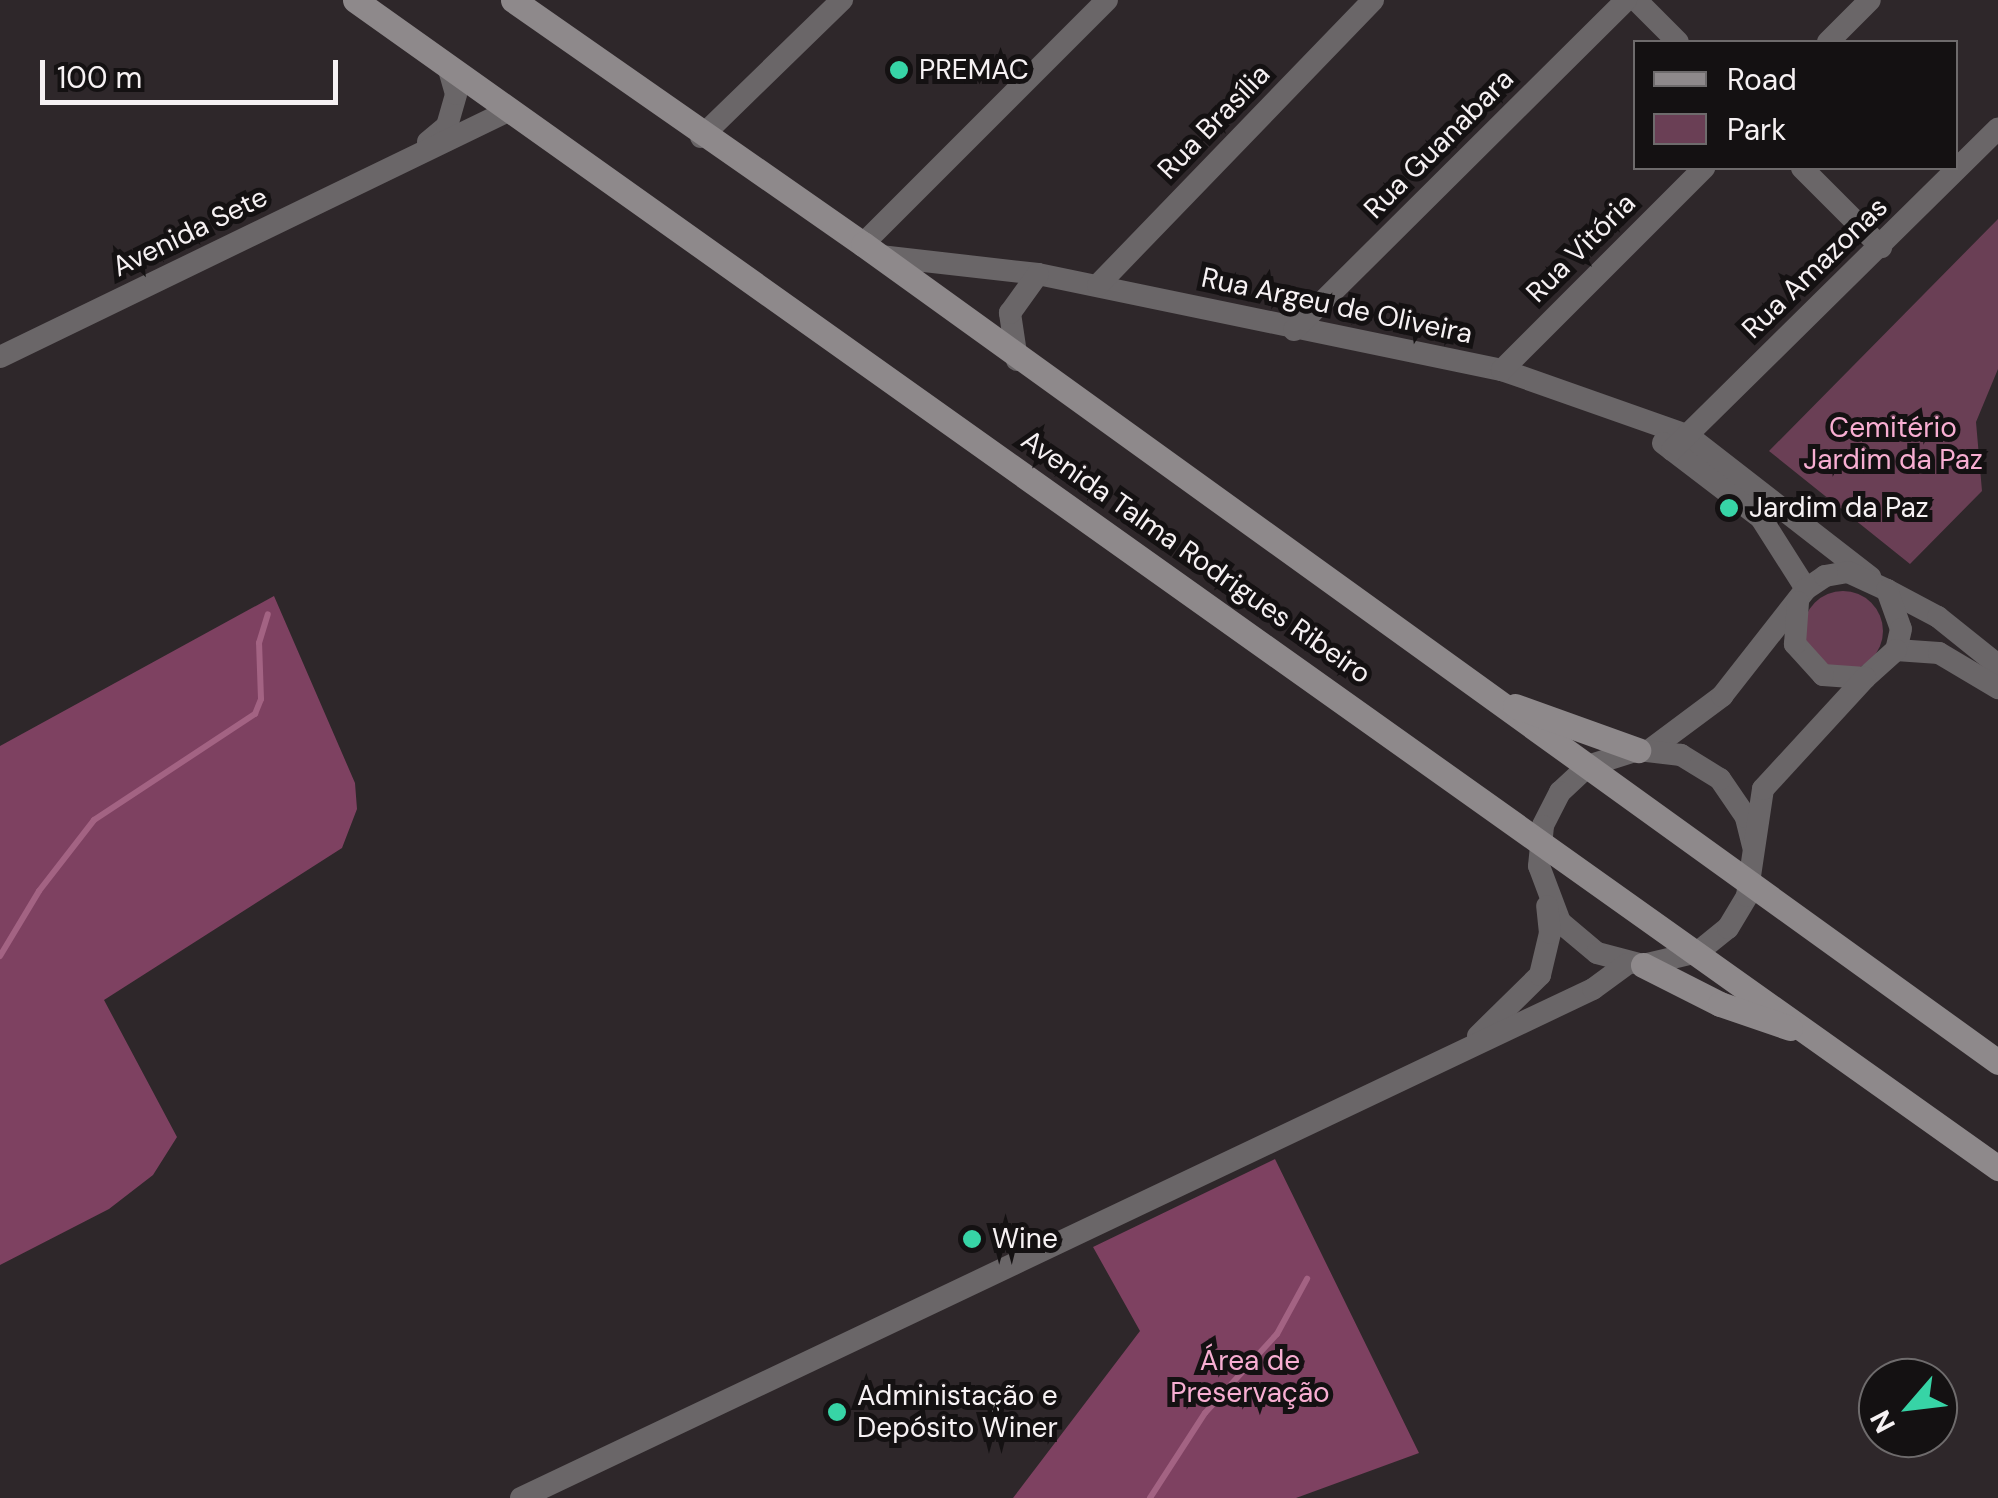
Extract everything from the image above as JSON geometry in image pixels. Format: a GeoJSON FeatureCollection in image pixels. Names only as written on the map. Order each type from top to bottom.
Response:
{"type":"FeatureCollection","features":[{"type":"Feature","properties":{"kind":"main road","name":"Avenida Talma Rodrigues Ribeiro"},"geometry":{"type":"LineString","coordinates":[[355,0],[506,112],[1540,839],[1998,1168]]}},
{"type":"Feature","properties":{"kind":"main road","name":"Avenida Talma Rodrigues Ribeiro"},"geometry":{"type":"LineString","coordinates":[[513,0],[702,137],[871,250],[1017,360],[1998,1062]]}},
{"type":"Feature","properties":{"kind":"main road"},"geometry":{"type":"LineString","coordinates":[[1500,703],[1560,718],[1644,749]]}},
{"type":"Feature","properties":{"kind":"main road"},"geometry":{"type":"LineString","coordinates":[[1635,965],[1720,1004],[1817,1037]]}},
{"type":"Feature","properties":{"kind":"street"},"geometry":{"type":"LineString","coordinates":[[702,137],[842,0]]}},
{"type":"Feature","properties":{"kind":"street"},"geometry":{"type":"LineString","coordinates":[[871,250],[1107,0]]}},
{"type":"Feature","properties":{"kind":"street","name":"Rua Brasília"},"geometry":{"type":"LineString","coordinates":[[1098,285],[1373,0]]}},
{"type":"Feature","properties":{"kind":"street","name":"Rua Guanabara"},"geometry":{"type":"LineString","coordinates":[[1294,330],[1626,0]]}},
{"type":"Feature","properties":{"kind":"street"},"geometry":{"type":"LineString","coordinates":[[1636,0],[1676,40]]}},
{"type":"Feature","properties":{"kind":"street"},"geometry":{"type":"LineString","coordinates":[[1830,40],[1870,0]]}},
{"type":"Feature","properties":{"kind":"street","name":"Avenida Sete"},"geometry":{"type":"LineString","coordinates":[[406,160],[446,126],[456,94],[449,70]]}},
{"type":"Feature","properties":{"kind":"street","name":"Avenida Sete"},"geometry":{"type":"LineString","coordinates":[[0,357],[506,112]]}},
{"type":"Feature","properties":{"kind":"street","name":"Rua Amazonas"},"geometry":{"type":"LineString","coordinates":[[1958,169],[1998,128]]}},
{"type":"Feature","properties":{"kind":"street","name":"Rua Vitória"},"geometry":{"type":"LineString","coordinates":[[1502,370],[1702,170]]}},
{"type":"Feature","properties":{"kind":"street"},"geometry":{"type":"LineString","coordinates":[[1804,170],[1881,247]]}},
{"type":"Feature","properties":{"kind":"street","name":"Rua Amazonas"},"geometry":{"type":"LineString","coordinates":[[1680,443],[1957,170]]}},
{"type":"Feature","properties":{"kind":"street","name":"Rua Argeu de Oliveira"},"geometry":{"type":"LineString","coordinates":[[871,250],[1098,285],[1294,330],[1502,370],[1620,410],[1680,443]]}},
{"type":"Feature","properties":{"kind":"street"},"geometry":{"type":"LineString","coordinates":[[1017,360],[1010,313],[1038,274]]}},
{"type":"Feature","properties":{"kind":"street"},"geometry":{"type":"LineString","coordinates":[[1680,443],[1879,584],[1938,616],[1998,665]]}},
{"type":"Feature","properties":{"kind":"street"},"geometry":{"type":"LineString","coordinates":[[1680,443],[1761,518],[1802,596],[1792,623],[1806,662],[1844,681],[1865,678]]}},
{"type":"Feature","properties":{"kind":"street"},"geometry":{"type":"LineString","coordinates":[[1460,1052],[1540,976],[1550,933],[1540,839],[1560,792],[1588,766],[1644,749],[1722,696],[1802,596],[1836,574],[1879,584]]}},
{"type":"Feature","properties":{"kind":"street"},"geometry":{"type":"LineString","coordinates":[[521,1498],[1592,989],[1635,965],[1698,952],[1736,918],[1751,883],[1758,804],[1770,779],[1896,650],[1901,630],[1879,584]]}},
{"type":"Feature","properties":{"kind":"street"},"geometry":{"type":"LineString","coordinates":[[1896,650],[1939,653],[1998,688]]}},
{"type":"Feature","properties":{"kind":"street"},"geometry":{"type":"LineString","coordinates":[[1644,749],[1681,755],[1720,779],[1746,817],[1753,846]]}},
{"type":"Feature","properties":{"kind":"street"},"geometry":{"type":"LineString","coordinates":[[1544,893],[1582,944],[1635,965]]}},
{"type":"Feature","properties":{"kind":"green space","name":"Cemitério Jardim da Paz"},"geometry":{"type":"Polygon","coordinates":[[[1998,219],[1998,369],[1976,422],[1982,491],[1910,564],[1769,451],[1998,219]]]}},
{"type":"Feature","properties":{"kind":"green space"},"geometry":{"type":"Polygon","coordinates":[[[1843,591],[1858,594],[1871,603],[1880,616],[1880,646],[1871,659],[1858,668],[1843,671],[1828,668],[1815,659],[1806,646],[1803,631],[1806,616],[1815,603],[1828,594],[1843,591]]]}},
{"type":"Feature","properties":{"kind":"green space"},"geometry":{"type":"Polygon","coordinates":[[[274,596],[355,783],[357,809],[342,848],[104,1000],[177,1137],[153,1175],[109,1209],[0,1265],[0,746],[274,596]]]}},
{"type":"Feature","properties":{"kind":"green space","name":"Área de Preservação"},"geometry":{"type":"Polygon","coordinates":[[[1275,1159],[1419,1453],[1296,1498],[1013,1498],[1140,1331],[1093,1247],[1275,1159]]]}},
{"type":"Feature","properties":{"kind":"waterway"},"geometry":{"type":"LineString","coordinates":[[0,956],[39,891],[94,820],[255,714],[261,699],[259,643],[268,614]]}},
{"type":"Feature","properties":{"kind":"waterway"},"geometry":{"type":"LineString","coordinates":[[1150,1498],[1205,1413],[1277,1334],[1307,1279]]}},
{"type":"Feature","properties":{"kind":"place","name":"PREMAC"},"geometry":{"type":"Point","coordinates":[899,70]}},
{"type":"Feature","properties":{"kind":"place","name":"Jardim da Paz"},"geometry":{"type":"Point","coordinates":[1729,508]}},
{"type":"Feature","properties":{"kind":"place","name":"Wine"},"geometry":{"type":"Point","coordinates":[972,1239]}},
{"type":"Feature","properties":{"kind":"place","name":"Administação e Depósito Winer"},"geometry":{"type":"Point","coordinates":[837,1412]}}]}
